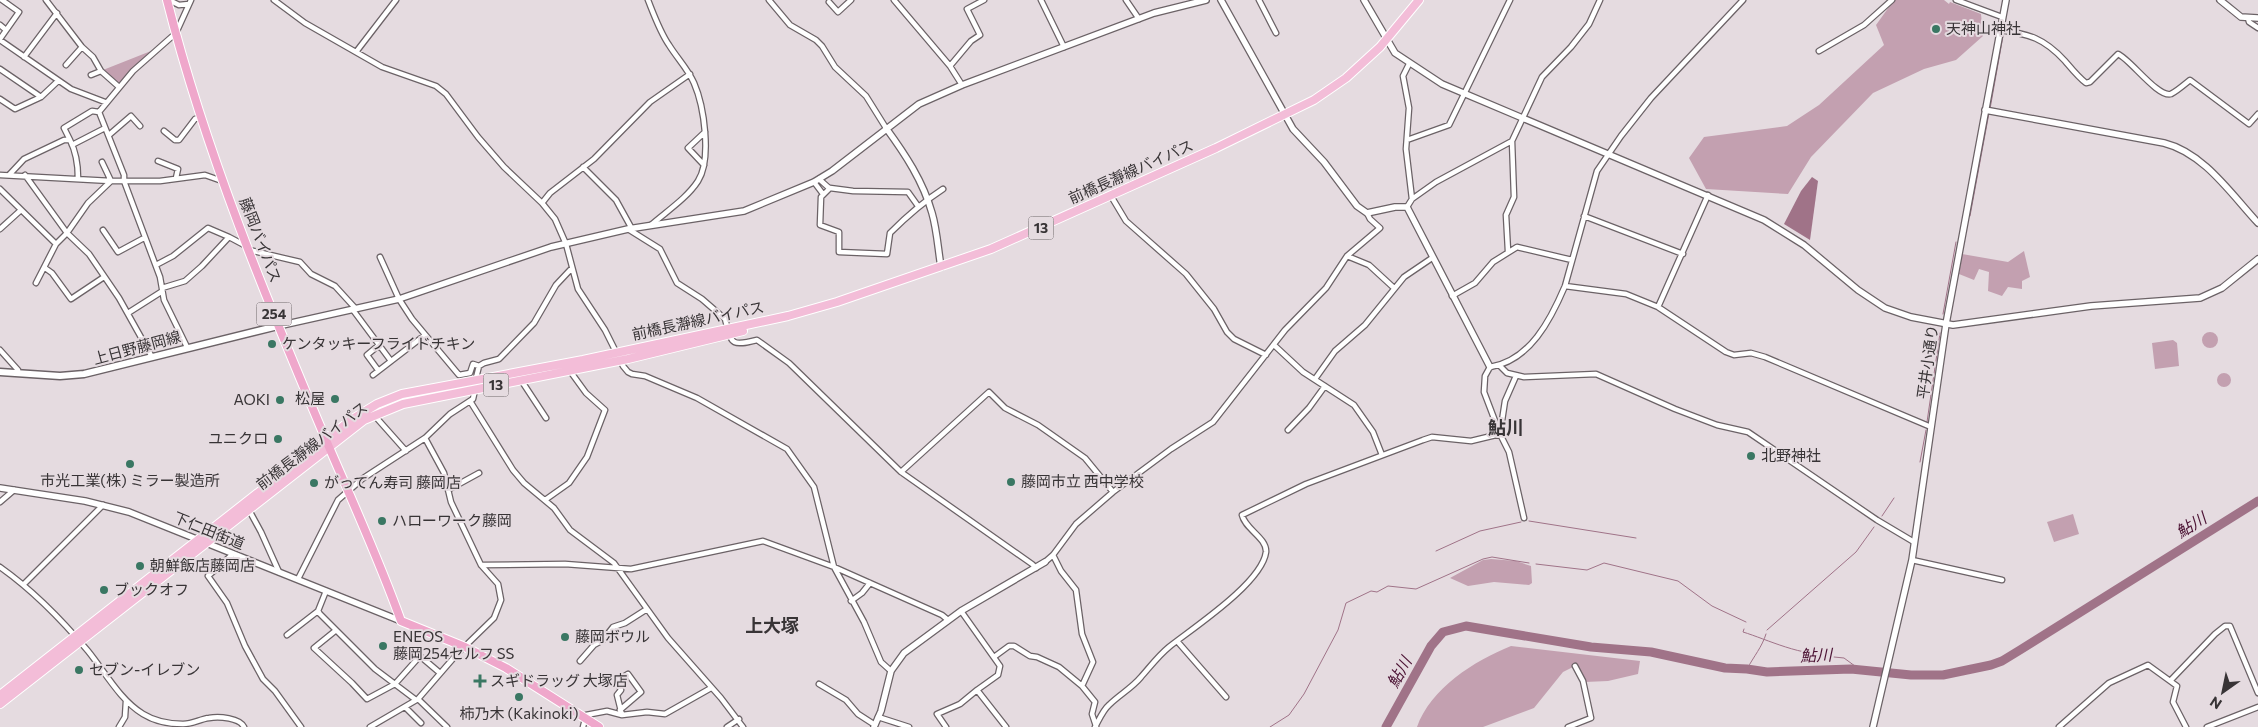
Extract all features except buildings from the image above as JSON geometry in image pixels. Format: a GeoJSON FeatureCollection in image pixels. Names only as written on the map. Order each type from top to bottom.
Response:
{"type":"FeatureCollection","features":[{"type":"Feature","properties":{"kind":"highway","name":"藤岡バイパス"},"geometry":{"type":"LineString","coordinates":[[168,0],[176,32],[223,182],[278,326],[348,490],[401,622]]}},
{"type":"Feature","properties":{"kind":"highway"},"geometry":{"type":"LineString","coordinates":[[401,622],[465,647],[506,668],[599,727]]}},
{"type":"Feature","properties":{"kind":"main road","name":"前橋長瀞線バイパス"},"geometry":{"type":"LineString","coordinates":[[0,704],[78,639],[202,541],[328,444],[374,415],[396,405],[475,385],[619,357],[728,333],[788,316],[941,267],[1015,239],[1314,100],[1346,78],[1386,41],[1419,0]]}},
{"type":"Feature","properties":{"kind":"main road","name":"上日野藤岡線"},"geometry":{"type":"LineString","coordinates":[[0,372],[60,376],[84,374],[278,326]]}},
{"type":"Feature","properties":{"kind":"main road","name":"前橋長瀞線バイパス"},"geometry":{"type":"LineString","coordinates":[[202,541],[249,510],[328,444],[360,414],[394,397],[520,380],[570,370],[619,357]]}},
{"type":"Feature","properties":{"kind":"main road","name":"前橋長瀞線バイパス"},"geometry":{"type":"LineString","coordinates":[[0,695],[78,639]]}},
{"type":"Feature","properties":{"kind":"street"},"geometry":{"type":"LineString","coordinates":[[2,0],[19,12],[0,40],[58,81],[87,96],[105,102]]}},
{"type":"Feature","properties":{"kind":"street"},"geometry":{"type":"LineString","coordinates":[[46,0],[82,47],[93,57],[101,71],[119,87]]}},
{"type":"Feature","properties":{"kind":"street"},"geometry":{"type":"LineString","coordinates":[[168,0],[179,5],[190,2]]}},
{"type":"Feature","properties":{"kind":"street"},"geometry":{"type":"LineString","coordinates":[[274,0],[305,23],[382,67],[436,86],[446,94],[478,137],[499,161],[542,202],[555,219],[566,244],[578,289],[606,330],[619,357],[632,374],[645,376],[697,398],[787,449],[814,487],[834,567],[864,622],[881,662],[891,671]]}},
{"type":"Feature","properties":{"kind":"street"},"geometry":{"type":"LineString","coordinates":[[356,52],[396,0]]}},
{"type":"Feature","properties":{"kind":"street"},"geometry":{"type":"LineString","coordinates":[[648,0],[668,44],[690,74],[695,85],[705,132],[706,153],[700,179],[692,189],[650,225]]}},
{"type":"Feature","properties":{"kind":"street"},"geometry":{"type":"LineString","coordinates":[[769,0],[790,25],[816,40],[835,67],[866,96],[916,172],[933,215],[941,267]]}},
{"type":"Feature","properties":{"kind":"street"},"geometry":{"type":"LineString","coordinates":[[829,2],[838,12],[851,0]]}},
{"type":"Feature","properties":{"kind":"street"},"geometry":{"type":"LineString","coordinates":[[894,0],[950,66],[962,85]]}},
{"type":"Feature","properties":{"kind":"street"},"geometry":{"type":"LineString","coordinates":[[950,66],[971,41],[980,35],[967,9],[984,0]]}},
{"type":"Feature","properties":{"kind":"street"},"geometry":{"type":"LineString","coordinates":[[1041,0],[1064,47]]}},
{"type":"Feature","properties":{"kind":"street"},"geometry":{"type":"LineString","coordinates":[[1126,0],[1139,19]]}},
{"type":"Feature","properties":{"kind":"street"},"geometry":{"type":"LineString","coordinates":[[278,326],[399,299],[566,244],[650,225],[744,211],[814,182],[919,104],[962,85],[1139,19],[1206,0]]}},
{"type":"Feature","properties":{"kind":"street"},"geometry":{"type":"LineString","coordinates":[[819,684],[846,700],[858,714],[875,726],[891,671],[899,658],[909,648],[948,620],[1045,562],[1053,555],[1076,524],[1113,492],[1170,449],[1213,422],[1286,330],[1326,288],[1347,256],[1380,228],[1370,219],[1367,213],[1357,206],[1324,162],[1293,129],[1221,0]]}},
{"type":"Feature","properties":{"kind":"street"},"geometry":{"type":"LineString","coordinates":[[1258,0],[1276,33]]}},
{"type":"Feature","properties":{"kind":"street"},"geometry":{"type":"LineString","coordinates":[[1364,0],[1386,41],[1395,53],[1442,84],[1524,117],[1764,220],[1786,232],[1858,290],[1885,308],[1911,317],[1958,325],[2090,306],[2200,298],[2222,288],[2258,259]]}},
{"type":"Feature","properties":{"kind":"street"},"geometry":{"type":"LineString","coordinates":[[1407,140],[1449,125],[1510,0]]}},
{"type":"Feature","properties":{"kind":"street"},"geometry":{"type":"LineString","coordinates":[[1508,251],[1506,215],[1514,197],[1512,141],[1542,77],[1571,47],[1589,24],[1600,0]]}},
{"type":"Feature","properties":{"kind":"street"},"geometry":{"type":"LineString","coordinates":[[1490,367],[1499,365],[1526,350],[1542,330],[1565,286],[1593,179],[1608,153],[1651,98],[1743,0]]}},
{"type":"Feature","properties":{"kind":"street"},"geometry":{"type":"LineString","coordinates":[[1819,51],[1864,25],[1892,0]]}},
{"type":"Feature","properties":{"kind":"street"},"geometry":{"type":"LineString","coordinates":[[1956,0],[2002,17]]}},
{"type":"Feature","properties":{"kind":"street","name":"平井小通り"},"geometry":{"type":"LineString","coordinates":[[1874,727],[1912,560],[1946,324],[2006,0]]}},
{"type":"Feature","properties":{"kind":"street"},"geometry":{"type":"LineString","coordinates":[[2220,0],[2241,17],[2258,18]]}},
{"type":"Feature","properties":{"kind":"street"},"geometry":{"type":"LineString","coordinates":[[99,112],[105,102],[119,87],[176,32],[190,2]]}},
{"type":"Feature","properties":{"kind":"street"},"geometry":{"type":"LineString","coordinates":[[24,57],[57,14]]}},
{"type":"Feature","properties":{"kind":"street"},"geometry":{"type":"LineString","coordinates":[[2248,18],[2249,22],[2258,28]]}},
{"type":"Feature","properties":{"kind":"street"},"geometry":{"type":"LineString","coordinates":[[0,25],[6,30]]}},
{"type":"Feature","properties":{"kind":"street"},"geometry":{"type":"LineString","coordinates":[[2000,30],[2016,32],[2041,40],[2054,48],[2086,83],[2090,82],[2118,54],[2149,82],[2166,94],[2171,94],[2190,80],[2249,124],[2258,114]]}},
{"type":"Feature","properties":{"kind":"street"},"geometry":{"type":"LineString","coordinates":[[66,65],[82,47]]}},
{"type":"Feature","properties":{"kind":"street"},"geometry":{"type":"LineString","coordinates":[[1409,64],[1403,76],[1410,108],[1407,166],[1412,199]]}},
{"type":"Feature","properties":{"kind":"street"},"geometry":{"type":"LineString","coordinates":[[0,69],[41,97]]}},
{"type":"Feature","properties":{"kind":"street"},"geometry":{"type":"LineString","coordinates":[[91,75],[101,71]]}},
{"type":"Feature","properties":{"kind":"street"},"geometry":{"type":"LineString","coordinates":[[542,202],[550,193],[594,159],[650,102],[690,74]]}},
{"type":"Feature","properties":{"kind":"street"},"geometry":{"type":"LineString","coordinates":[[0,99],[15,109],[41,97],[58,81]]}},
{"type":"Feature","properties":{"kind":"street"},"geometry":{"type":"LineString","coordinates":[[1985,110],[2178,147],[2203,164],[2258,223]]}},
{"type":"Feature","properties":{"kind":"street"},"geometry":{"type":"LineString","coordinates":[[78,178],[78,162],[64,128],[92,111],[99,112]]}},
{"type":"Feature","properties":{"kind":"street"},"geometry":{"type":"LineString","coordinates":[[99,112],[124,175],[124,181],[144,238],[156,265],[162,290],[187,347]]}},
{"type":"Feature","properties":{"kind":"street"},"geometry":{"type":"LineString","coordinates":[[109,134],[131,116],[140,126]]}},
{"type":"Feature","properties":{"kind":"street"},"geometry":{"type":"LineString","coordinates":[[164,131],[175,140],[179,140],[195,119],[202,117]]}},
{"type":"Feature","properties":{"kind":"street"},"geometry":{"type":"LineString","coordinates":[[9,175],[24,159],[60,140],[71,142],[105,128]]}},
{"type":"Feature","properties":{"kind":"street"},"geometry":{"type":"LineString","coordinates":[[704,165],[688,148],[705,132]]}},
{"type":"Feature","properties":{"kind":"street"},"geometry":{"type":"LineString","coordinates":[[1407,207],[1412,199],[1436,182],[1512,141]]}},
{"type":"Feature","properties":{"kind":"street"},"geometry":{"type":"LineString","coordinates":[[158,161],[178,169],[176,178]]}},
{"type":"Feature","properties":{"kind":"street"},"geometry":{"type":"LineString","coordinates":[[102,162],[110,181]]}},
{"type":"Feature","properties":{"kind":"street"},"geometry":{"type":"LineString","coordinates":[[583,167],[616,200],[630,229],[660,249],[677,283],[702,299],[725,319],[728,333],[738,345],[756,340],[789,363],[901,472],[1036,568]]}},
{"type":"Feature","properties":{"kind":"street"},"geometry":{"type":"LineString","coordinates":[[0,175],[110,181],[160,181],[205,175],[223,182]]}},
{"type":"Feature","properties":{"kind":"street"},"geometry":{"type":"LineString","coordinates":[[26,175],[67,233],[89,254],[128,313],[152,357]]}},
{"type":"Feature","properties":{"kind":"street"},"geometry":{"type":"LineString","coordinates":[[820,178],[829,188],[908,192],[918,206]]}},
{"type":"Feature","properties":{"kind":"street"},"geometry":{"type":"LineString","coordinates":[[36,284],[56,244],[67,233],[88,203],[110,181]]}},
{"type":"Feature","properties":{"kind":"street"},"geometry":{"type":"LineString","coordinates":[[814,182],[823,194]]}},
{"type":"Feature","properties":{"kind":"street"},"geometry":{"type":"LineString","coordinates":[[829,188],[821,197],[820,225],[839,232],[839,252],[887,254],[890,233],[918,206],[943,189]]}},
{"type":"Feature","properties":{"kind":"street"},"geometry":{"type":"LineString","coordinates":[[0,189],[56,244]]}},
{"type":"Feature","properties":{"kind":"street"},"geometry":{"type":"LineString","coordinates":[[1110,196],[1126,221],[1186,274],[1214,309],[1227,332],[1234,339],[1266,355]]}},
{"type":"Feature","properties":{"kind":"street"},"geometry":{"type":"LineString","coordinates":[[1658,307],[1708,196]]}},
{"type":"Feature","properties":{"kind":"street"},"geometry":{"type":"LineString","coordinates":[[1367,213],[1395,207],[1407,207]]}},
{"type":"Feature","properties":{"kind":"street"},"geometry":{"type":"LineString","coordinates":[[1407,207],[1490,367],[1483,387],[1516,474],[1524,518]]}},
{"type":"Feature","properties":{"kind":"street"},"geometry":{"type":"LineString","coordinates":[[0,229],[21,210]]}},
{"type":"Feature","properties":{"kind":"street"},"geometry":{"type":"LineString","coordinates":[[1584,216],[1683,254]]}},
{"type":"Feature","properties":{"kind":"street"},"geometry":{"type":"LineString","coordinates":[[156,265],[173,256],[208,228],[248,248],[300,262],[311,274],[336,286],[355,309],[391,361]]}},
{"type":"Feature","properties":{"kind":"street"},"geometry":{"type":"LineString","coordinates":[[103,230],[118,252],[144,238]]}},
{"type":"Feature","properties":{"kind":"street"},"geometry":{"type":"LineString","coordinates":[[128,313],[162,290],[185,281],[229,237]]}},
{"type":"Feature","properties":{"kind":"street"},"geometry":{"type":"LineString","coordinates":[[1452,296],[1475,283],[1493,262],[1517,247],[1572,260]]}},
{"type":"Feature","properties":{"kind":"street"},"geometry":{"type":"LineString","coordinates":[[1347,256],[1369,266],[1394,288]]}},
{"type":"Feature","properties":{"kind":"street"},"geometry":{"type":"LineString","coordinates":[[380,257],[399,299],[425,335],[459,375],[470,373],[473,364],[479,366]]}},
{"type":"Feature","properties":{"kind":"street"},"geometry":{"type":"LineString","coordinates":[[1315,379],[1335,352],[1365,325],[1404,277],[1432,258]]}},
{"type":"Feature","properties":{"kind":"street"},"geometry":{"type":"LineString","coordinates":[[45,268],[52,273],[71,299],[104,277]]}},
{"type":"Feature","properties":{"kind":"street"},"geometry":{"type":"LineString","coordinates":[[298,580],[338,500],[348,490],[424,438],[450,414],[474,398],[479,366],[484,362],[499,359],[534,323],[556,285],[572,268]]}},
{"type":"Feature","properties":{"kind":"street"},"geometry":{"type":"LineString","coordinates":[[1565,286],[1626,294],[1658,307],[1726,352],[1734,355],[1751,353],[1765,357],[1931,427]]}},
{"type":"Feature","properties":{"kind":"street"},"geometry":{"type":"LineString","coordinates":[[373,375],[425,335]]}},
{"type":"Feature","properties":{"kind":"street"},"geometry":{"type":"LineString","coordinates":[[378,370],[366,355],[379,345]]}},
{"type":"Feature","properties":{"kind":"street"},"geometry":{"type":"LineString","coordinates":[[1274,345],[1302,372],[1354,405],[1373,432],[1382,455]]}},
{"type":"Feature","properties":{"kind":"street"},"geometry":{"type":"LineString","coordinates":[[0,350],[18,370],[18,373]]}},
{"type":"Feature","properties":{"kind":"street"},"geometry":{"type":"LineString","coordinates":[[1499,365],[1507,373],[1516,376],[1546,378],[1596,374],[1718,425],[1748,432],[1877,520],[1914,542]]}},
{"type":"Feature","properties":{"kind":"street"},"geometry":{"type":"LineString","coordinates":[[545,500],[569,482],[588,458],[605,410],[586,393],[570,370]]}},
{"type":"Feature","properties":{"kind":"street"},"geometry":{"type":"LineString","coordinates":[[1500,434],[1505,401],[1516,376]]}},
{"type":"Feature","properties":{"kind":"street"},"geometry":{"type":"LineString","coordinates":[[520,380],[546,418]]}},
{"type":"Feature","properties":{"kind":"street"},"geometry":{"type":"LineString","coordinates":[[1288,430],[1309,408],[1325,386]]}},
{"type":"Feature","properties":{"kind":"street"},"geometry":{"type":"LineString","coordinates":[[901,472],[990,392],[1005,408],[1038,425],[1085,458],[1113,492]]}},
{"type":"Feature","properties":{"kind":"street"},"geometry":{"type":"LineString","coordinates":[[470,401],[513,470],[524,484],[554,508],[570,530],[614,563],[668,638],[739,719],[743,727]]}},
{"type":"Feature","properties":{"kind":"street"},"geometry":{"type":"LineString","coordinates":[[374,415],[406,451]]}},
{"type":"Feature","properties":{"kind":"street"},"geometry":{"type":"LineString","coordinates":[[1095,726],[1108,706],[1140,678],[1155,660],[1216,612],[1247,583],[1266,555],[1265,546],[1246,524],[1242,515],[1306,484],[1432,437],[1471,441],[1500,434]]}},
{"type":"Feature","properties":{"kind":"street"},"geometry":{"type":"LineString","coordinates":[[370,727],[417,700],[440,673],[494,618],[500,607],[501,598],[498,584],[481,565],[451,502],[444,473],[424,438]]}},
{"type":"Feature","properties":{"kind":"street"},"geometry":{"type":"LineString","coordinates":[[448,490],[479,473]]}},
{"type":"Feature","properties":{"kind":"street","name":"下仁田街道"},"geometry":{"type":"LineString","coordinates":[[0,488],[104,505],[129,512],[401,622]]}},
{"type":"Feature","properties":{"kind":"street"},"geometry":{"type":"LineString","coordinates":[[0,502],[14,490]]}},
{"type":"Feature","properties":{"kind":"street"},"geometry":{"type":"LineString","coordinates":[[24,584],[104,505]]}},
{"type":"Feature","properties":{"kind":"street"},"geometry":{"type":"LineString","coordinates":[[249,510],[262,532],[279,572]]}},
{"type":"Feature","properties":{"kind":"street"},"geometry":{"type":"LineString","coordinates":[[481,565],[565,564],[631,569],[763,541],[834,567],[942,615],[948,620]]}},
{"type":"Feature","properties":{"kind":"street"},"geometry":{"type":"LineString","coordinates":[[233,554],[208,576],[227,603],[245,646],[263,678],[275,691],[301,727]]}},
{"type":"Feature","properties":{"kind":"street"},"geometry":{"type":"LineString","coordinates":[[1053,555],[1061,571],[1076,590],[1082,634],[1093,658],[1092,665],[1082,686]]}},
{"type":"Feature","properties":{"kind":"street"},"geometry":{"type":"LineString","coordinates":[[1912,560],[2002,580]]}},
{"type":"Feature","properties":{"kind":"street"},"geometry":{"type":"LineString","coordinates":[[0,567],[37,595],[78,639],[126,701],[143,714],[160,722],[185,724],[209,718],[238,720],[244,727]]}},
{"type":"Feature","properties":{"kind":"street"},"geometry":{"type":"LineString","coordinates":[[851,601],[862,593],[870,583]]}},
{"type":"Feature","properties":{"kind":"street"},"geometry":{"type":"LineString","coordinates":[[287,635],[318,611],[326,591]]}},
{"type":"Feature","properties":{"kind":"street"},"geometry":{"type":"LineString","coordinates":[[580,661],[594,645],[604,640],[613,626],[625,624],[647,609]]}},
{"type":"Feature","properties":{"kind":"street"},"geometry":{"type":"LineString","coordinates":[[318,611],[335,631],[375,669],[417,700],[447,727]]}},
{"type":"Feature","properties":{"kind":"street"},"geometry":{"type":"LineString","coordinates":[[946,727],[938,714],[960,704],[998,675],[1000,666],[961,612]]}},
{"type":"Feature","properties":{"kind":"street"},"geometry":{"type":"LineString","coordinates":[[2171,680],[2215,634],[2225,626],[2230,626],[2258,693]]}},
{"type":"Feature","properties":{"kind":"street"},"geometry":{"type":"LineString","coordinates":[[335,631],[314,648],[367,699],[395,684],[420,656],[440,673]]}},
{"type":"Feature","properties":{"kind":"street"},"geometry":{"type":"LineString","coordinates":[[1177,641],[1226,697]]}},
{"type":"Feature","properties":{"kind":"street"},"geometry":{"type":"LineString","coordinates":[[994,657],[1009,646],[1014,646],[1030,656],[1060,667],[1082,686],[1095,702],[1092,714],[1095,726]]}},
{"type":"Feature","properties":{"kind":"street"},"geometry":{"type":"LineString","coordinates":[[2059,727],[2109,683],[2148,665],[2171,680],[2178,688],[2173,697],[2173,702],[2186,727]]}},
{"type":"Feature","properties":{"kind":"street"},"geometry":{"type":"LineString","coordinates":[[1568,727],[1591,718],[1583,681],[1575,666]]}},
{"type":"Feature","properties":{"kind":"street"},"geometry":{"type":"LineString","coordinates":[[628,674],[641,692],[621,712],[617,695],[621,690],[617,681],[628,674]]}},
{"type":"Feature","properties":{"kind":"street"},"geometry":{"type":"LineString","coordinates":[[583,727],[586,715],[607,711],[665,714],[711,688]]}},
{"type":"Feature","properties":{"kind":"street"},"geometry":{"type":"LineString","coordinates":[[977,690],[1006,727]]}},
{"type":"Feature","properties":{"kind":"street"},"geometry":{"type":"LineString","coordinates":[[119,727],[125,717],[126,701]]}},
{"type":"Feature","properties":{"kind":"street"},"geometry":{"type":"LineString","coordinates":[[405,707],[422,723]]}},
{"type":"Feature","properties":{"kind":"street"},"geometry":{"type":"LineString","coordinates":[[2208,727],[2258,707]]}},
{"type":"Feature","properties":{"kind":"street"},"geometry":{"type":"LineString","coordinates":[[878,717],[909,727]]}},
{"type":"Feature","properties":{"kind":"street"},"geometry":{"type":"LineString","coordinates":[[727,727],[739,719]]}},
{"type":"Feature","properties":{"kind":"shaded area"},"geometry":{"type":"Polygon","coordinates":[[[1894,0],[1944,0],[1949,4],[1950,2],[1981,14],[1983,36],[1956,60],[1924,69],[1873,93],[1811,157],[1788,194],[1706,189],[1689,158],[1704,137],[1787,126],[1819,105],[1884,45],[1876,25],[1894,0]]]}},
{"type":"Feature","properties":{"kind":"shaded area"},"geometry":{"type":"Polygon","coordinates":[[[151,51],[120,82],[116,82],[103,70],[151,51]]]}},
{"type":"Feature","properties":{"kind":"shaded area"},"geometry":{"type":"Polygon","coordinates":[[[1812,177],[1818,181],[1810,240],[1784,224],[1801,191],[1812,177]]]}},
{"type":"Feature","properties":{"kind":"shaded area"},"geometry":{"type":"Polygon","coordinates":[[[2024,251],[2030,277],[2022,281],[2022,289],[2008,287],[2002,296],[1988,291],[1989,272],[1979,269],[1974,280],[1959,274],[1962,254],[2008,262],[2024,251]]]}},
{"type":"Feature","properties":{"kind":"shaded area"},"geometry":{"type":"Polygon","coordinates":[[[2210,332],[2218,340],[2210,348],[2202,340],[2210,332]]]}},
{"type":"Feature","properties":{"kind":"shaded area"},"geometry":{"type":"Polygon","coordinates":[[[2173,340],[2177,343],[2179,366],[2155,369],[2152,343],[2173,340]]]}},
{"type":"Feature","properties":{"kind":"shaded area"},"geometry":{"type":"Polygon","coordinates":[[[2224,373],[2229,375],[2231,380],[2229,385],[2224,387],[2219,385],[2217,380],[2219,375],[2224,373]]]}},
{"type":"Feature","properties":{"kind":"shaded area"},"geometry":{"type":"Polygon","coordinates":[[[2073,514],[2079,534],[2054,542],[2047,522],[2073,514]]]}},
{"type":"Feature","properties":{"kind":"shaded area"},"geometry":{"type":"Polygon","coordinates":[[[1483,560],[1516,561],[1531,566],[1532,583],[1529,585],[1494,582],[1468,586],[1450,578],[1483,560]]]}},
{"type":"Feature","properties":{"kind":"shaded area"},"geometry":{"type":"Polygon","coordinates":[[[1511,646],[1640,661],[1638,674],[1608,681],[1585,682],[1577,665],[1563,672],[1534,708],[1483,727],[1417,727],[1432,700],[1443,688],[1483,659],[1511,646]]]}},
{"type":"Feature","properties":{"kind":"waterway"},"geometry":{"type":"LineString","coordinates":[[1990,109],[2003,36]]}},
{"type":"Feature","properties":{"kind":"waterway"},"geometry":{"type":"LineString","coordinates":[[1970,216],[1989,113]]}},
{"type":"Feature","properties":{"kind":"waterway"},"geometry":{"type":"LineString","coordinates":[[1943,314],[1956,242]]}},
{"type":"Feature","properties":{"kind":"waterway"},"geometry":{"type":"LineString","coordinates":[[1927,422],[1940,333]]}},
{"type":"Feature","properties":{"kind":"waterway"},"geometry":{"type":"LineString","coordinates":[[1920,462],[1926,430]]}},
{"type":"Feature","properties":{"kind":"waterway"},"geometry":{"type":"LineString","coordinates":[[1882,516],[1894,498]]}},
{"type":"Feature","properties":{"kind":"waterway","name":"鮎川"},"geometry":{"type":"LineString","coordinates":[[1386,727],[1431,646],[1443,632],[1466,626],[1591,647],[1651,652],[1725,668],[1767,672],[1851,669],[1911,675],[1943,675],[1991,665],[2002,661],[2020,650],[2258,501]]}},
{"type":"Feature","properties":{"kind":"waterway"},"geometry":{"type":"LineString","coordinates":[[1529,521],[1636,538]]}},
{"type":"Feature","properties":{"kind":"waterway"},"geometry":{"type":"LineString","coordinates":[[1436,551],[1480,531],[1521,522]]}},
{"type":"Feature","properties":{"kind":"waterway"},"geometry":{"type":"LineString","coordinates":[[1767,630],[1856,552],[1874,527]]}},
{"type":"Feature","properties":{"kind":"waterway"},"geometry":{"type":"LineString","coordinates":[[1270,727],[1289,715],[1304,694],[1338,630],[1346,603],[1371,591],[1377,592],[1388,586],[1416,589],[1483,559],[1492,557],[1529,563]]}},
{"type":"Feature","properties":{"kind":"waterway"},"geometry":{"type":"LineString","coordinates":[[1536,564],[1587,570],[1604,563],[1678,581],[1712,606],[1746,622]]}},
{"type":"Feature","properties":{"kind":"waterway"},"geometry":{"type":"LineString","coordinates":[[1744,629],[1743,632],[1786,647],[1809,653],[1829,653]]}},
{"type":"Feature","properties":{"kind":"waterway"},"geometry":{"type":"LineString","coordinates":[[1747,669],[1766,634]]}},
{"type":"Feature","properties":{"kind":"waterway"},"geometry":{"type":"LineString","coordinates":[[1834,657],[1844,658],[1859,669]]}},
{"type":"Feature","properties":{"kind":"place","name":"天神山神社"},"geometry":{"type":"Point","coordinates":[1936,29]}},
{"type":"Feature","properties":{"kind":"place","name":"ケンタッキーフライドチキン"},"geometry":{"type":"Point","coordinates":[272,344]}},
{"type":"Feature","properties":{"kind":"place","name":"松屋"},"geometry":{"type":"Point","coordinates":[335,399]}},
{"type":"Feature","properties":{"kind":"place","name":"AOKI"},"geometry":{"type":"Point","coordinates":[280,400]}},
{"type":"Feature","properties":{"kind":"place","name":"ユニクロ"},"geometry":{"type":"Point","coordinates":[278,439]}},
{"type":"Feature","properties":{"kind":"place","name":"北野神社"},"geometry":{"type":"Point","coordinates":[1751,456]}},
{"type":"Feature","properties":{"kind":"place","name":"市光工業(株) ミラー製造所"},"geometry":{"type":"Point","coordinates":[130,464]}},
{"type":"Feature","properties":{"kind":"place","name":"藤岡市立 西中学校"},"geometry":{"type":"Point","coordinates":[1011,482]}},
{"type":"Feature","properties":{"kind":"place","name":"がってん寿司 藤岡店"},"geometry":{"type":"Point","coordinates":[314,483]}},
{"type":"Feature","properties":{"kind":"place","name":"ハローワーク藤岡"},"geometry":{"type":"Point","coordinates":[382,521]}},
{"type":"Feature","properties":{"kind":"place","name":"朝鮮飯店藤岡店"},"geometry":{"type":"Point","coordinates":[140,566]}},
{"type":"Feature","properties":{"kind":"place","name":"ブックオフ"},"geometry":{"type":"Point","coordinates":[104,590]}},
{"type":"Feature","properties":{"kind":"place","name":"藤岡ボウル"},"geometry":{"type":"Point","coordinates":[565,637]}},
{"type":"Feature","properties":{"kind":"place","name":"ENEOS 藤岡254セルフ SS"},"geometry":{"type":"Point","coordinates":[383,646]}},
{"type":"Feature","properties":{"kind":"place","name":"セブン-イレブン"},"geometry":{"type":"Point","coordinates":[79,670]}},
{"type":"Feature","properties":{"kind":"place","name":"スギドラッグ 大塚店"},"geometry":{"type":"Point","coordinates":[480,681]}},
{"type":"Feature","properties":{"kind":"place","name":"柿乃木 (Kakinoki)"},"geometry":{"type":"Point","coordinates":[519,697]}},
{"type":"Feature","properties":{"kind":"district","name":"鮎川"},"geometry":{"type":"Point","coordinates":[1506,428]}},
{"type":"Feature","properties":{"kind":"district","name":"上大塚"},"geometry":{"type":"Point","coordinates":[772,626]}}]}
